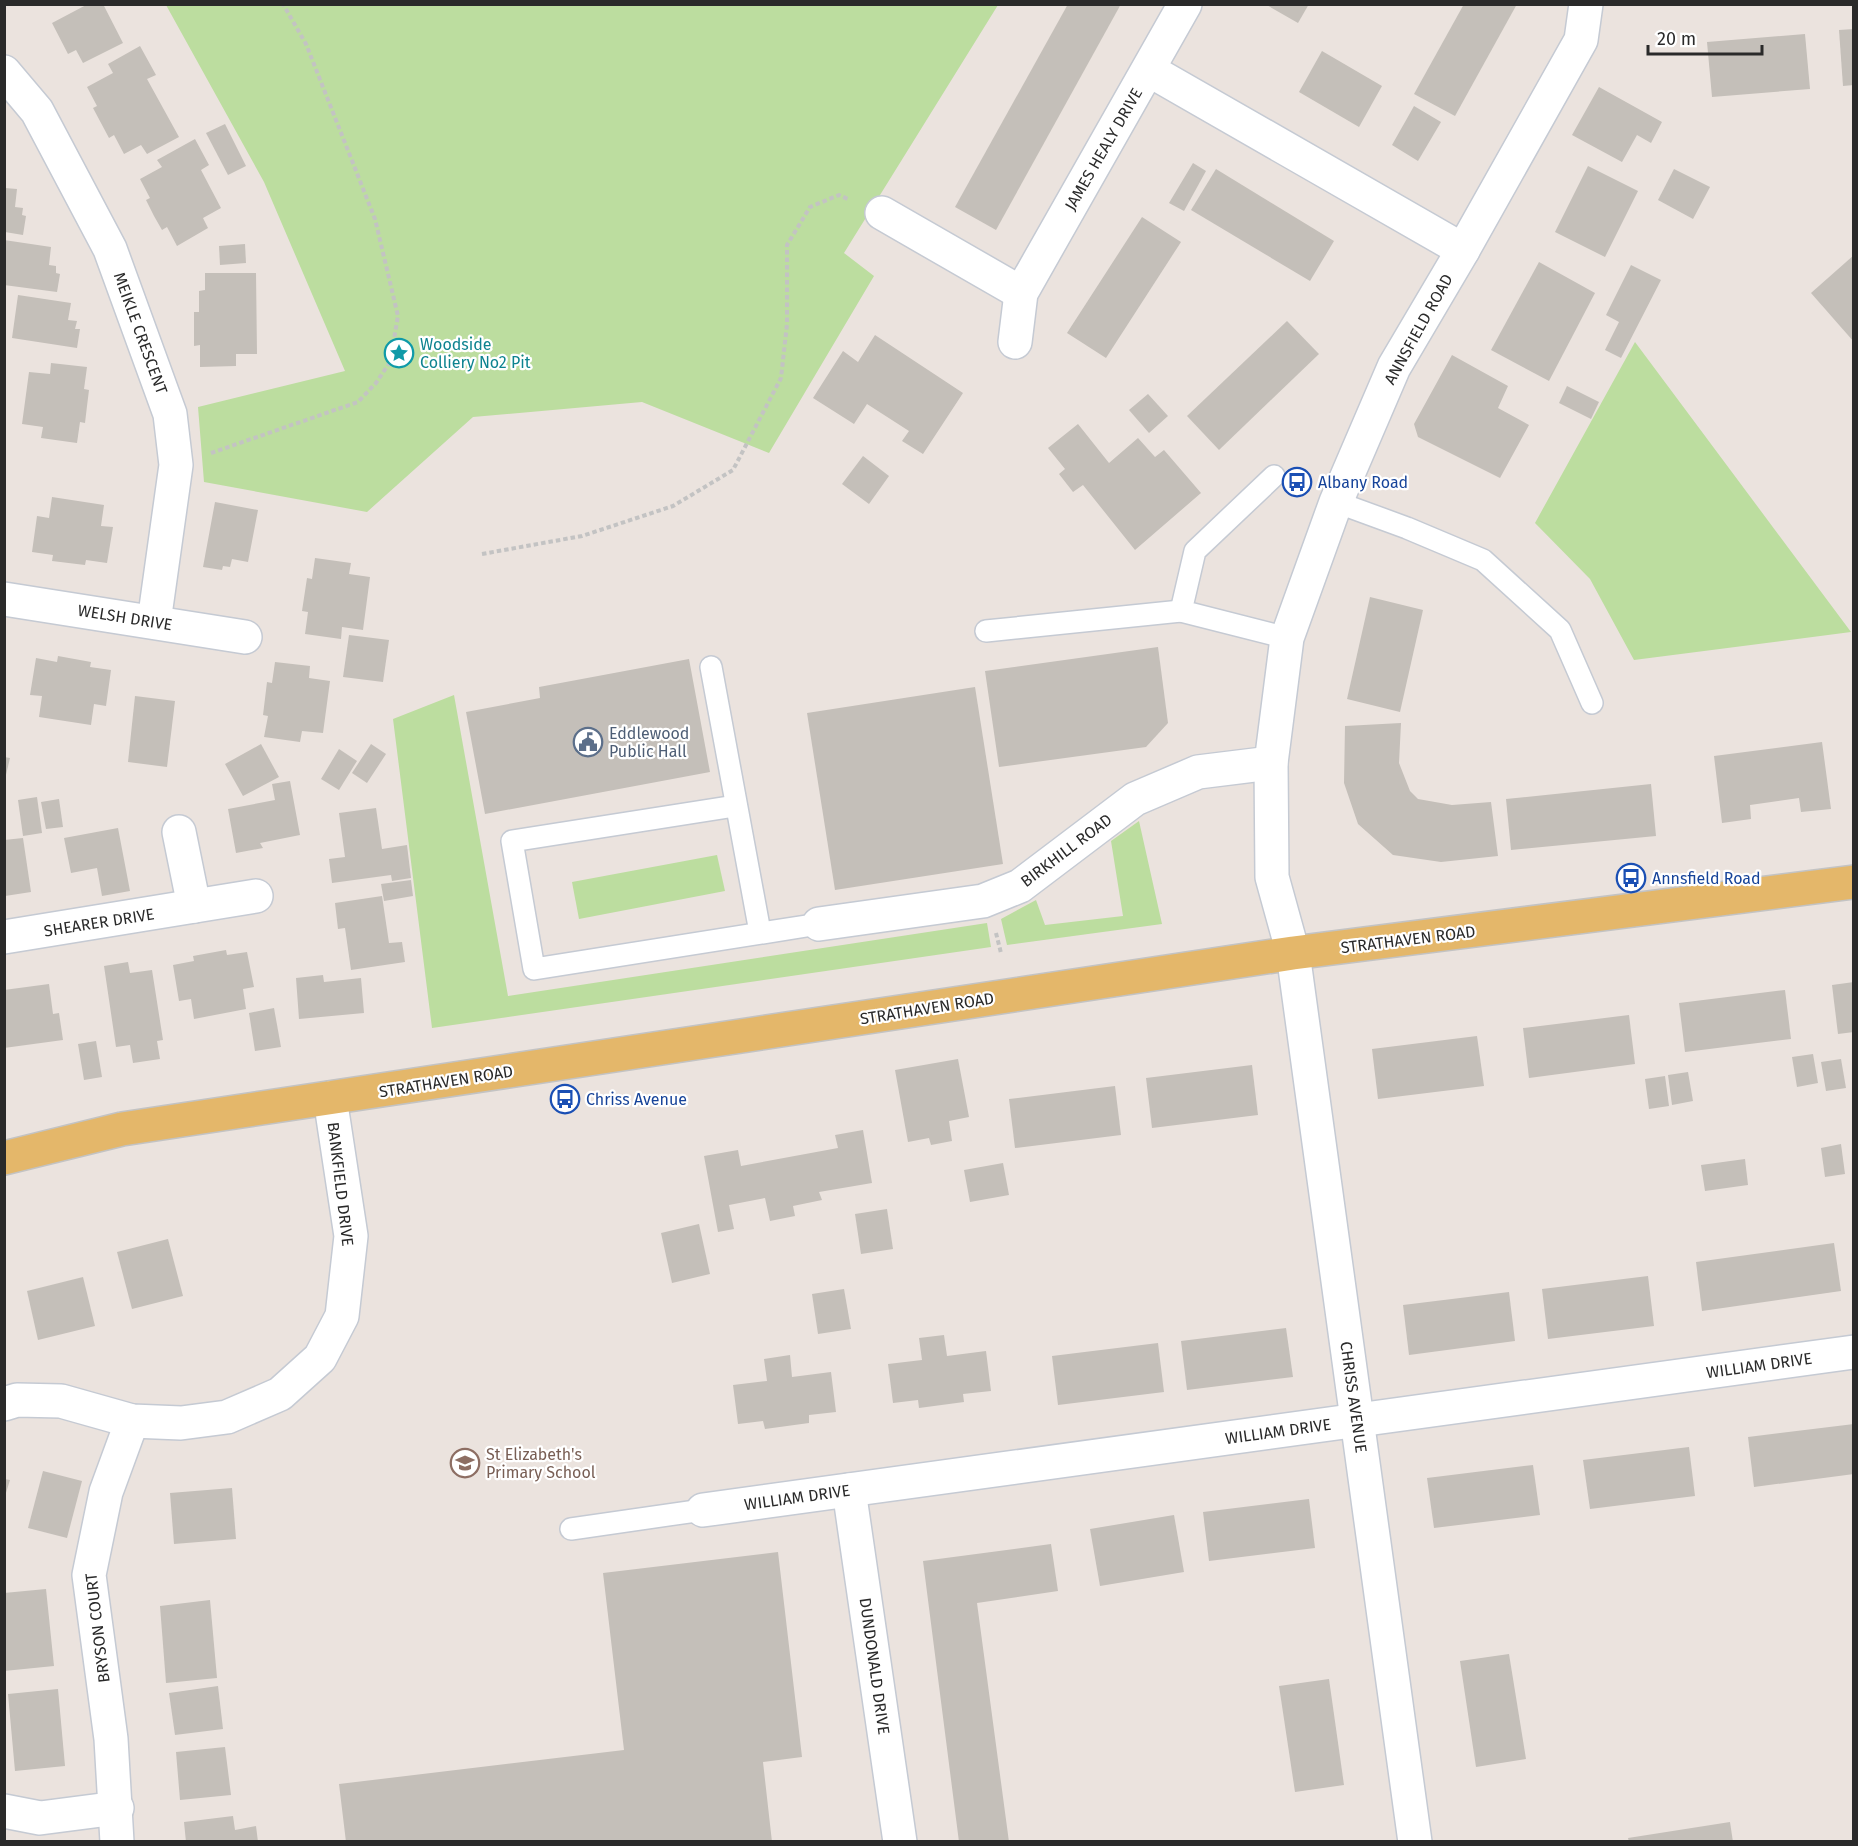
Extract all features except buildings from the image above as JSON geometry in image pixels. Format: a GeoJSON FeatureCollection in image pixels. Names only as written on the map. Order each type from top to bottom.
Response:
{"type":"FeatureCollection","features":[{"type":"Feature","properties":{"kind":"main road","name":"STRATHAVEN ROAD"},"geometry":{"type":"LineString","coordinates":[[4,1158],[122,1128],[1293,953],[1854,882]]}},
{"type":"Feature","properties":{"kind":"street","name":"JAMES HEALY DRIVE"},"geometry":{"type":"LineString","coordinates":[[1015,342],[1021,293],[1185,4]]}},
{"type":"Feature","properties":{"kind":"street","name":"ANNSFIELD ROAD"},"geometry":{"type":"LineString","coordinates":[[1293,953],[1272,877],[1271,763],[1287,638],[1336,502],[1394,367],[1463,250],[1581,40],[1586,4]]}},
{"type":"Feature","properties":{"kind":"street"},"geometry":{"type":"LineString","coordinates":[[1149,70],[1463,250]]}},
{"type":"Feature","properties":{"kind":"street","name":"MEIKLE CRESCENT"},"geometry":{"type":"LineString","coordinates":[[4,72],[37,111],[110,249],[170,414],[176,465],[154,622]]}},
{"type":"Feature","properties":{"kind":"street"},"geometry":{"type":"LineString","coordinates":[[882,213],[1021,293]]}},
{"type":"Feature","properties":{"kind":"street","name":"WELSH DRIVE"},"geometry":{"type":"LineString","coordinates":[[4,598],[245,637]]}},
{"type":"Feature","properties":{"kind":"street","name":"BIRKHILL ROAD"},"geometry":{"type":"LineString","coordinates":[[819,924],[983,901],[1020,886],[1135,799],[1198,772],[1271,763]]}},
{"type":"Feature","properties":{"kind":"street"},"geometry":{"type":"LineString","coordinates":[[179,832],[194,906]]}},
{"type":"Feature","properties":{"kind":"street","name":"SHEARER DRIVE"},"geometry":{"type":"LineString","coordinates":[[4,937],[256,896]]}},
{"type":"Feature","properties":{"kind":"street","name":"CHRISS AVENUE"},"geometry":{"type":"LineString","coordinates":[[1293,953],[1415,1842]]}},
{"type":"Feature","properties":{"kind":"street","name":"BANKFIELD DRIVE"},"geometry":{"type":"LineString","coordinates":[[4,1404],[17,1400],[61,1401],[132,1421],[182,1422],[227,1417],[279,1394],[320,1358],[342,1316],[351,1236],[330,1098]]}},
{"type":"Feature","properties":{"kind":"street","name":"WILLIAM DRIVE"},"geometry":{"type":"LineString","coordinates":[[703,1510],[1854,1352]]}},
{"type":"Feature","properties":{"kind":"street","name":"BRYSON COURT"},"geometry":{"type":"LineString","coordinates":[[117,1842],[117,1808],[111,1739],[89,1575],[106,1492],[132,1421]]}},
{"type":"Feature","properties":{"kind":"street","name":"DUNDONALD DRIVE"},"geometry":{"type":"LineString","coordinates":[[849,1490],[900,1842]]}},
{"type":"Feature","properties":{"kind":"street"},"geometry":{"type":"LineString","coordinates":[[4,1811],[40,1818],[117,1808]]}},
{"type":"Feature","properties":{"kind":"lane"},"geometry":{"type":"LineString","coordinates":[[1181,611],[1196,551],[1274,476]]}},
{"type":"Feature","properties":{"kind":"lane"},"geometry":{"type":"LineString","coordinates":[[1336,502],[1407,528],[1483,560],[1560,630],[1592,703]]}},
{"type":"Feature","properties":{"kind":"lane"},"geometry":{"type":"LineString","coordinates":[[986,631],[1181,611],[1287,638]]}},
{"type":"Feature","properties":{"kind":"lane"},"geometry":{"type":"LineString","coordinates":[[711,667],[760,932]]}},
{"type":"Feature","properties":{"kind":"lane"},"geometry":{"type":"LineString","coordinates":[[735,806],[512,841],[534,969],[819,924]]}},
{"type":"Feature","properties":{"kind":"lane"},"geometry":{"type":"LineString","coordinates":[[570,1529],[703,1510]]}},
{"type":"Feature","properties":{"kind":"path"},"geometry":{"type":"LineString","coordinates":[[176,465],[358,402],[376,383],[390,362],[398,316],[375,219],[306,44],[283,4]]}},
{"type":"Feature","properties":{"kind":"path"},"geometry":{"type":"LineString","coordinates":[[482,554],[582,536],[673,506],[733,470],[781,378],[787,324],[787,245],[810,207],[839,195],[882,213]]}},
{"type":"Feature","properties":{"kind":"green space"},"geometry":{"type":"Polygon","coordinates":[[[166,5],[998,5],[844,253],[874,276],[769,453],[642,402],[473,417],[367,512],[204,482],[198,407],[345,371],[264,182],[166,5]]]}},
{"type":"Feature","properties":{"kind":"green space"},"geometry":{"type":"Polygon","coordinates":[[[1635,342],[1851,632],[1634,660],[1590,579],[1535,523],[1635,342]]]}},
{"type":"Feature","properties":{"kind":"green space"},"geometry":{"type":"Polygon","coordinates":[[[454,695],[508,996],[987,923],[991,947],[432,1028],[393,719],[454,695]]]}},
{"type":"Feature","properties":{"kind":"green space"},"geometry":{"type":"Polygon","coordinates":[[[1139,821],[1162,924],[1007,945],[1001,919],[1036,900],[1045,925],[1123,916],[1111,841],[1139,821]]]}},
{"type":"Feature","properties":{"kind":"green space"},"geometry":{"type":"Polygon","coordinates":[[[717,855],[725,891],[579,919],[572,882],[717,855]]]}},
{"type":"Feature","properties":{"kind":"place","name":"Woodside Colliery No2 Pit"},"geometry":{"type":"Point","coordinates":[399,353]}},
{"type":"Feature","properties":{"kind":"place","name":"Albany Road"},"geometry":{"type":"Point","coordinates":[1297,482]}},
{"type":"Feature","properties":{"kind":"place","name":"Eddlewood Public Hall"},"geometry":{"type":"Point","coordinates":[588,742]}},
{"type":"Feature","properties":{"kind":"place","name":"Annsfield Road"},"geometry":{"type":"Point","coordinates":[1631,878]}},
{"type":"Feature","properties":{"kind":"place","name":"Chriss Avenue"},"geometry":{"type":"Point","coordinates":[565,1099]}},
{"type":"Feature","properties":{"kind":"place","name":"St Elizabeth's Primary School"},"geometry":{"type":"Point","coordinates":[465,1463]}}]}
